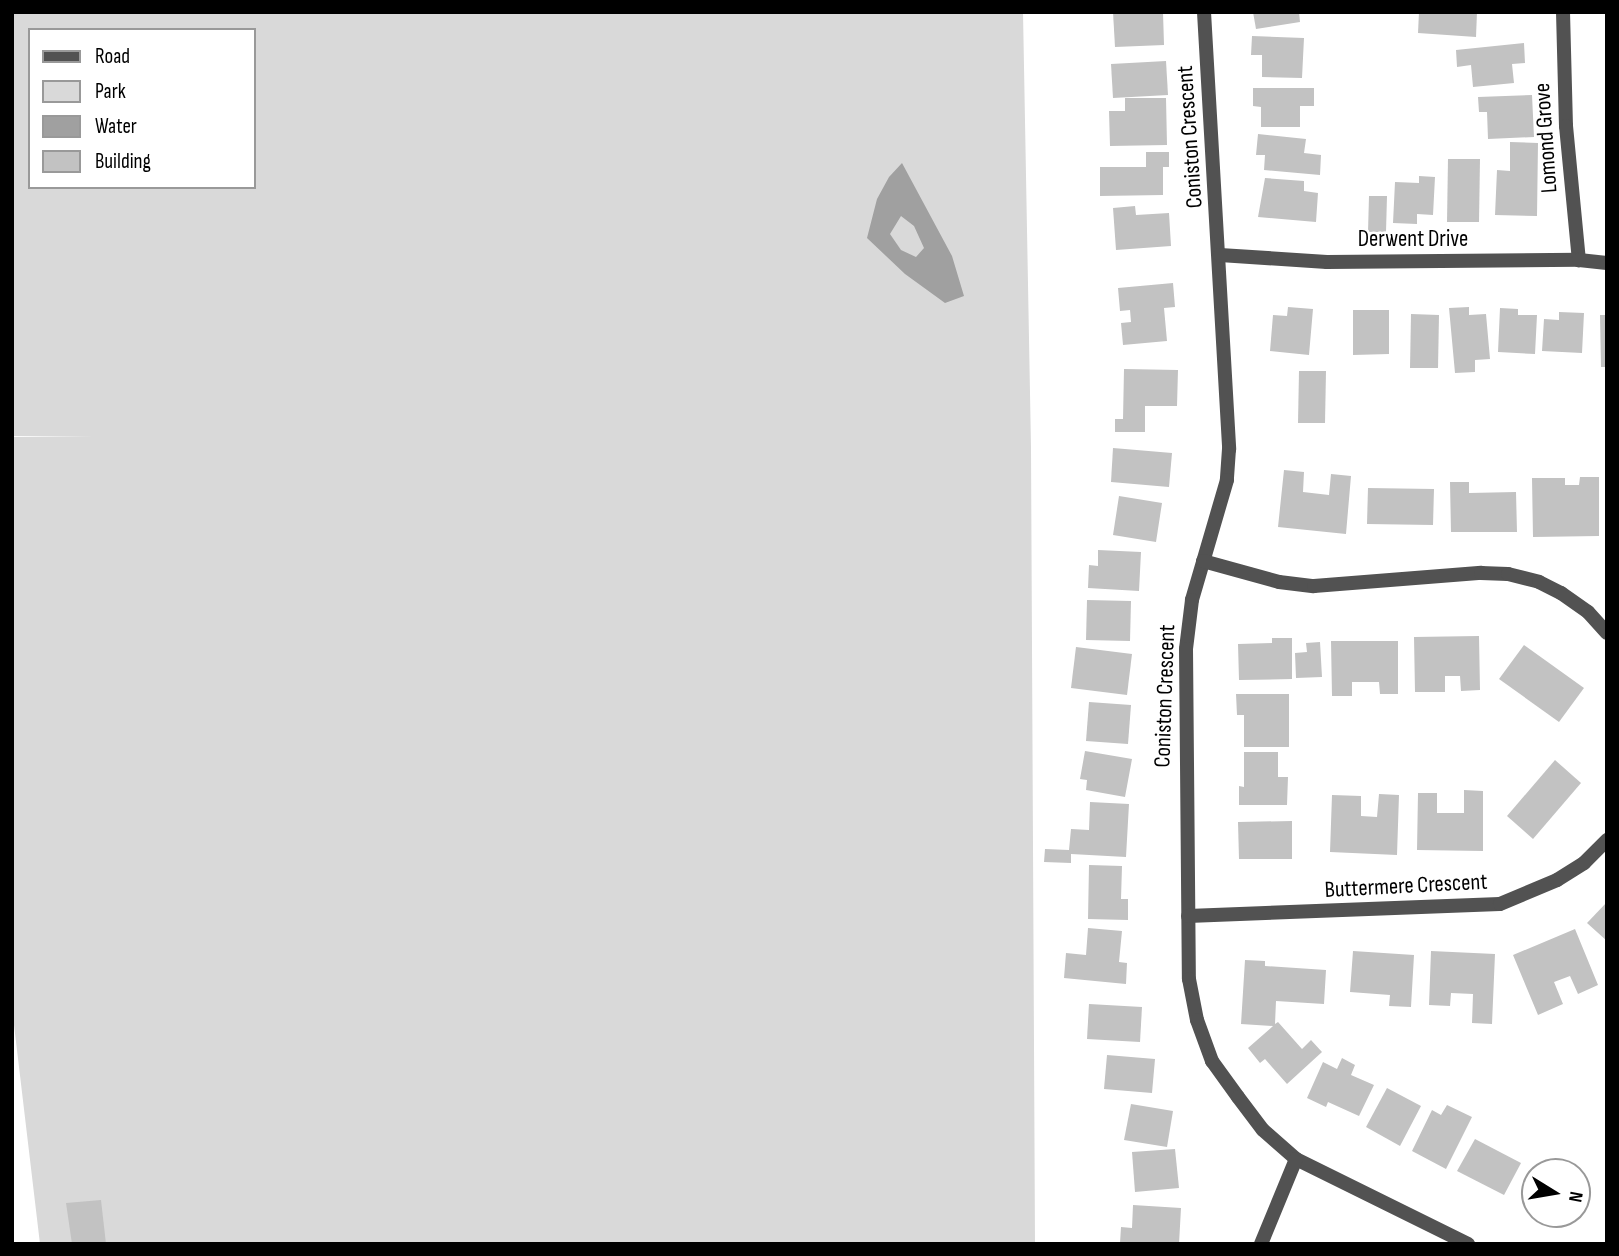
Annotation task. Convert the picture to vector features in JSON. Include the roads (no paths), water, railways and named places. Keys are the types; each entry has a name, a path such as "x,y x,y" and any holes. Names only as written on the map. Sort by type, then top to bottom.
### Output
{"street":[{"name":"Coniston Crescent","path":"1204,12 1220,255 1220,332 1229,449 1227,480 1192,600 1186,649 1189,979 1197,1020 1212,1060 1263,1130 1296,1158 1468,1244"},
{"name":"Lomond Grove","path":"1563,12 1566,126 1580,260"},
{"name":"Derwent Drive","path":"1220,255 1327,262 1580,260 1607,263"},
{"path":"1203,561 1279,582 1314,586 1481,573 1508,574 1539,582 1561,593 1588,612 1607,633"},
{"name":"Buttermere Crescent","path":"1188,916 1500,904 1557,880 1584,863 1607,840"},
{"path":"1261,1244 1296,1158"}],"water":[{"path":"902,163 952,256 964,296 945,303 905,274 867,238 877,199 889,177","holes":["901,216 914,226 924,248 916,257 901,250 890,234"]}]}
